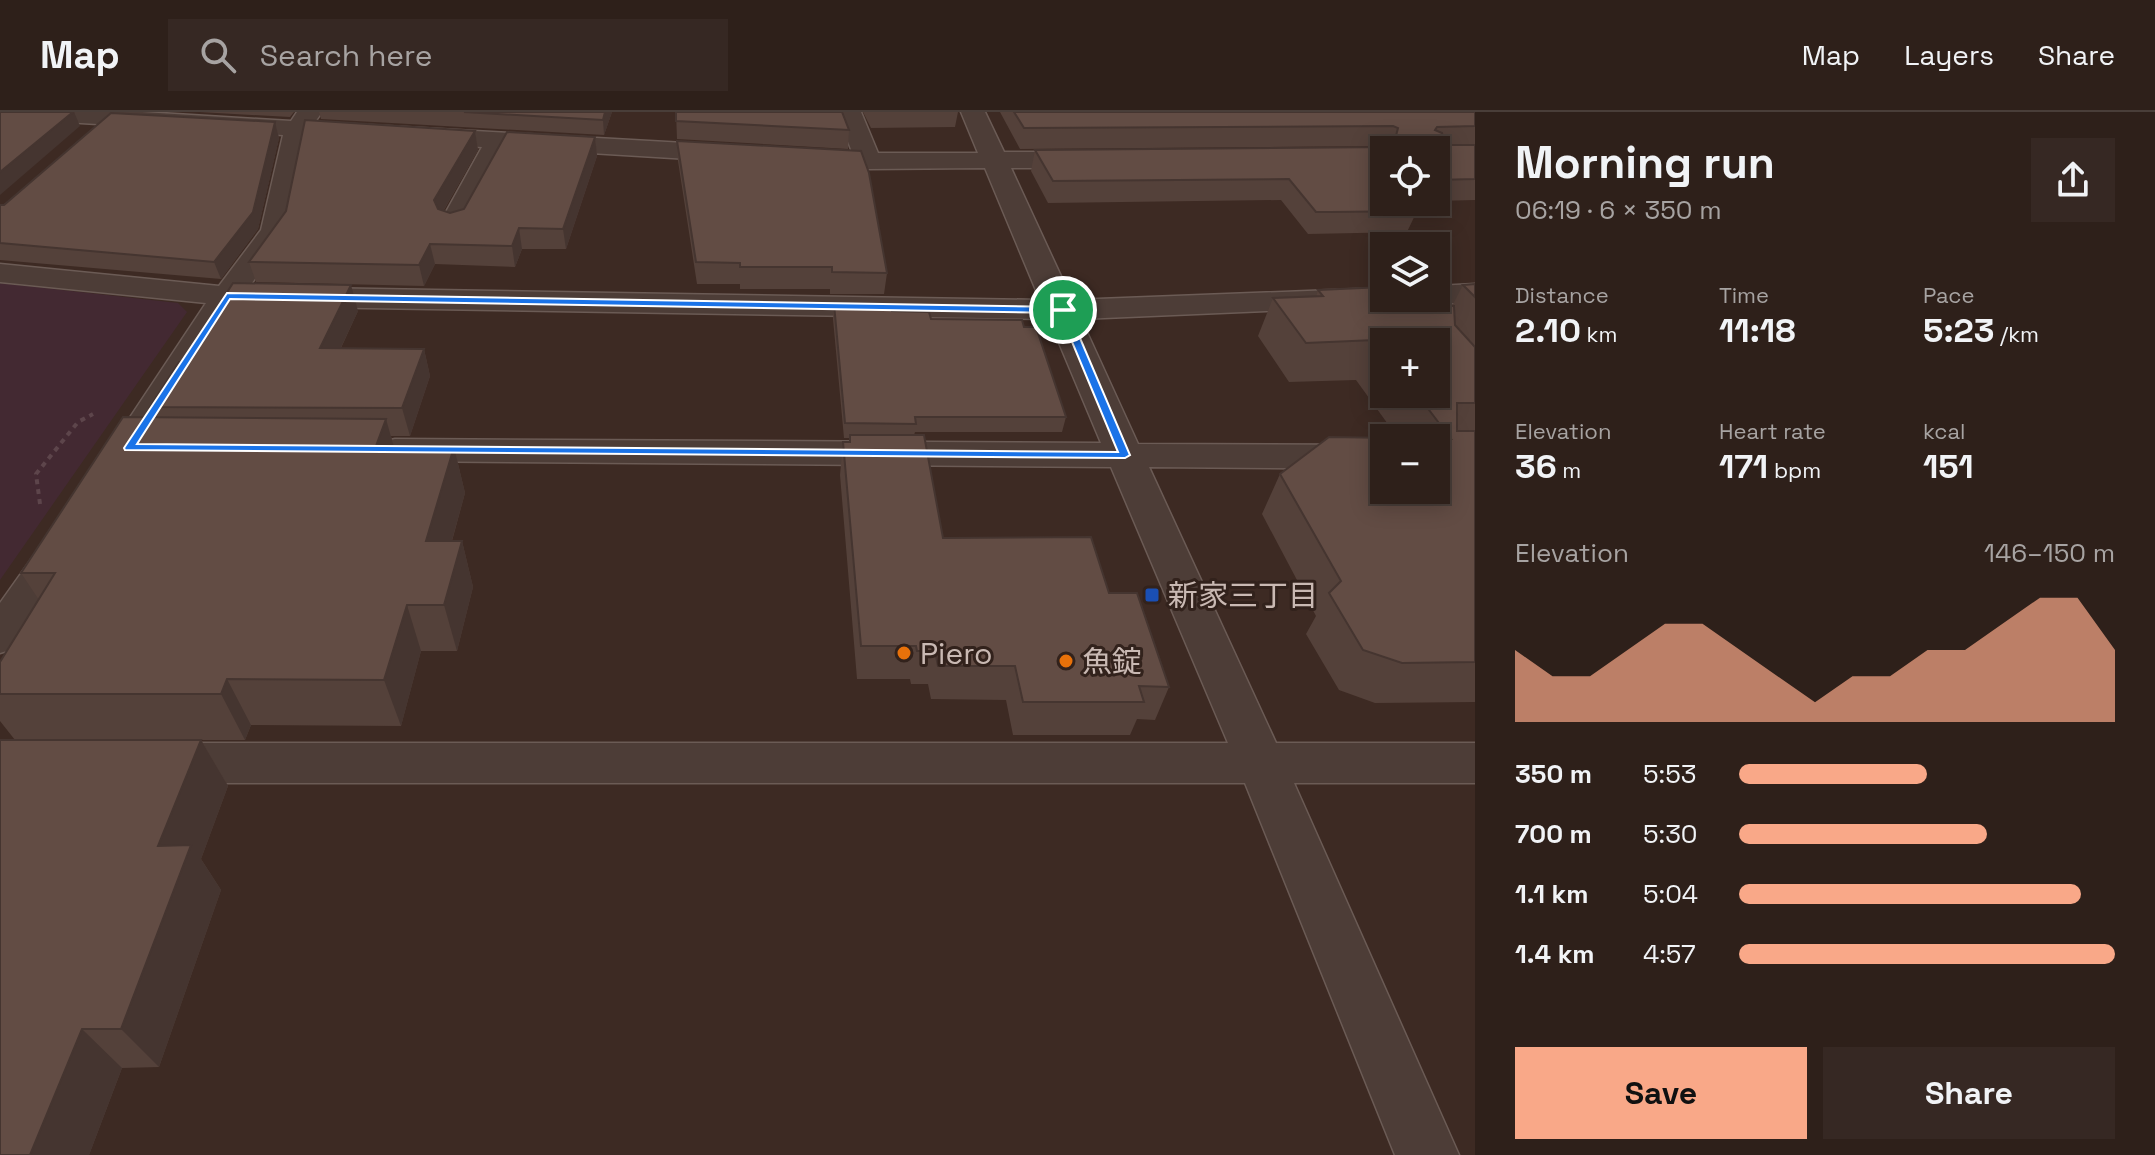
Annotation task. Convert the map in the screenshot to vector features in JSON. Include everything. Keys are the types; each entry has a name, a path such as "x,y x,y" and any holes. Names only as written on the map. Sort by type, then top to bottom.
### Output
{"street":[{"path":"14,112 110,118 303,121 496,140 868,161 1114,159"},
{"path":"455,221 496,140 498,112"},
{"path":"849,112 868,161"},
{"path":"973,112 1262,765 1427,1155"},
{"path":"77,146 110,118"},
{"path":"0,637 129,448 227,296 275,231 303,121"},
{"path":"0,273 227,296 1063,310 1370,298"},
{"path":"1450,298 1475,293"},
{"path":"129,448 176,448"},
{"path":"362,449 1370,457"},
{"path":"109,763 1475,763"}],"path":[{"path":"41,511 36,474 78,422 105,409"}],"shaded area":[{"path":"0,283 178,303 187,312 0,580"}],"building":[{"path":"0,112 73,112 0,172"},
{"path":"464,112 605,112 603,120"},
{"path":"676,112 842,112 849,130 676,121"},
{"path":"1014,112 1475,112 1475,126 1437,127 1435,130 1442,136 1396,136 1398,128 1393,126 1024,128"},
{"path":"111,113 275,122 253,212 214,262 0,243 0,205 4,205"},
{"path":"305,120 475,131 434,200 438,209 450,213 464,209 507,132 595,137 563,229 519,228 512,246 430,244 419,265 249,262 286,211"},
{"path":"677,141 861,151 869,173 887,273 832,272 832,267 740,267 740,263 696,262"},
{"path":"1450,145 1475,145 1475,179 1450,180"},
{"path":"1370,147 1370,212 1316,212 1289,179 1053,181 1035,150"},
{"path":"233,283 351,285 320,348 424,349 402,408 150,407"},
{"path":"1475,284 1475,297 1463,285"},
{"path":"1370,288 1370,312 1450,312 1450,306 1454,306 1455,325 1475,347 1475,403 1457,403 1457,431 1475,431 1475,662 1402,663 1363,650 1329,593 1341,581 1280,474 1329,437 1370,438 1370,504 1450,504 1450,424 1440,424 1428,408 1450,408 1450,328 1370,328 1370,340 1306,343 1273,298 1323,296 1318,290"},
{"path":"834,304 891,305 892,311 929,312 931,319 1022,320 1024,327 1036,327 1066,417 915,417 916,424 845,423"},
{"path":"123,417 386,419 376,446 454,447 426,541 462,541 444,605 407,605 384,680 227,679 221,694 0,694 0,662 55,573 21,573"},
{"path":"850,435 924,435 943,538 1091,537 1109,593 1137,593 1169,687 1139,686 1144,702 1023,702 1015,666 938,666 935,651 917,651 916,646 861,646 843,442 850,442"},
{"path":"0,740 201,740 158,846 191,845 121,1029 82,1029 30,1155 0,1155"}],"place":[{"name":"新家三丁目","path":"1152,595"},
{"name":"Piero","path":"904,653"},
{"name":"魚錠","path":"1066,661"}],"route":[{"path":"227,296 1063,310 1125,455 129,448 227,296"}]}
